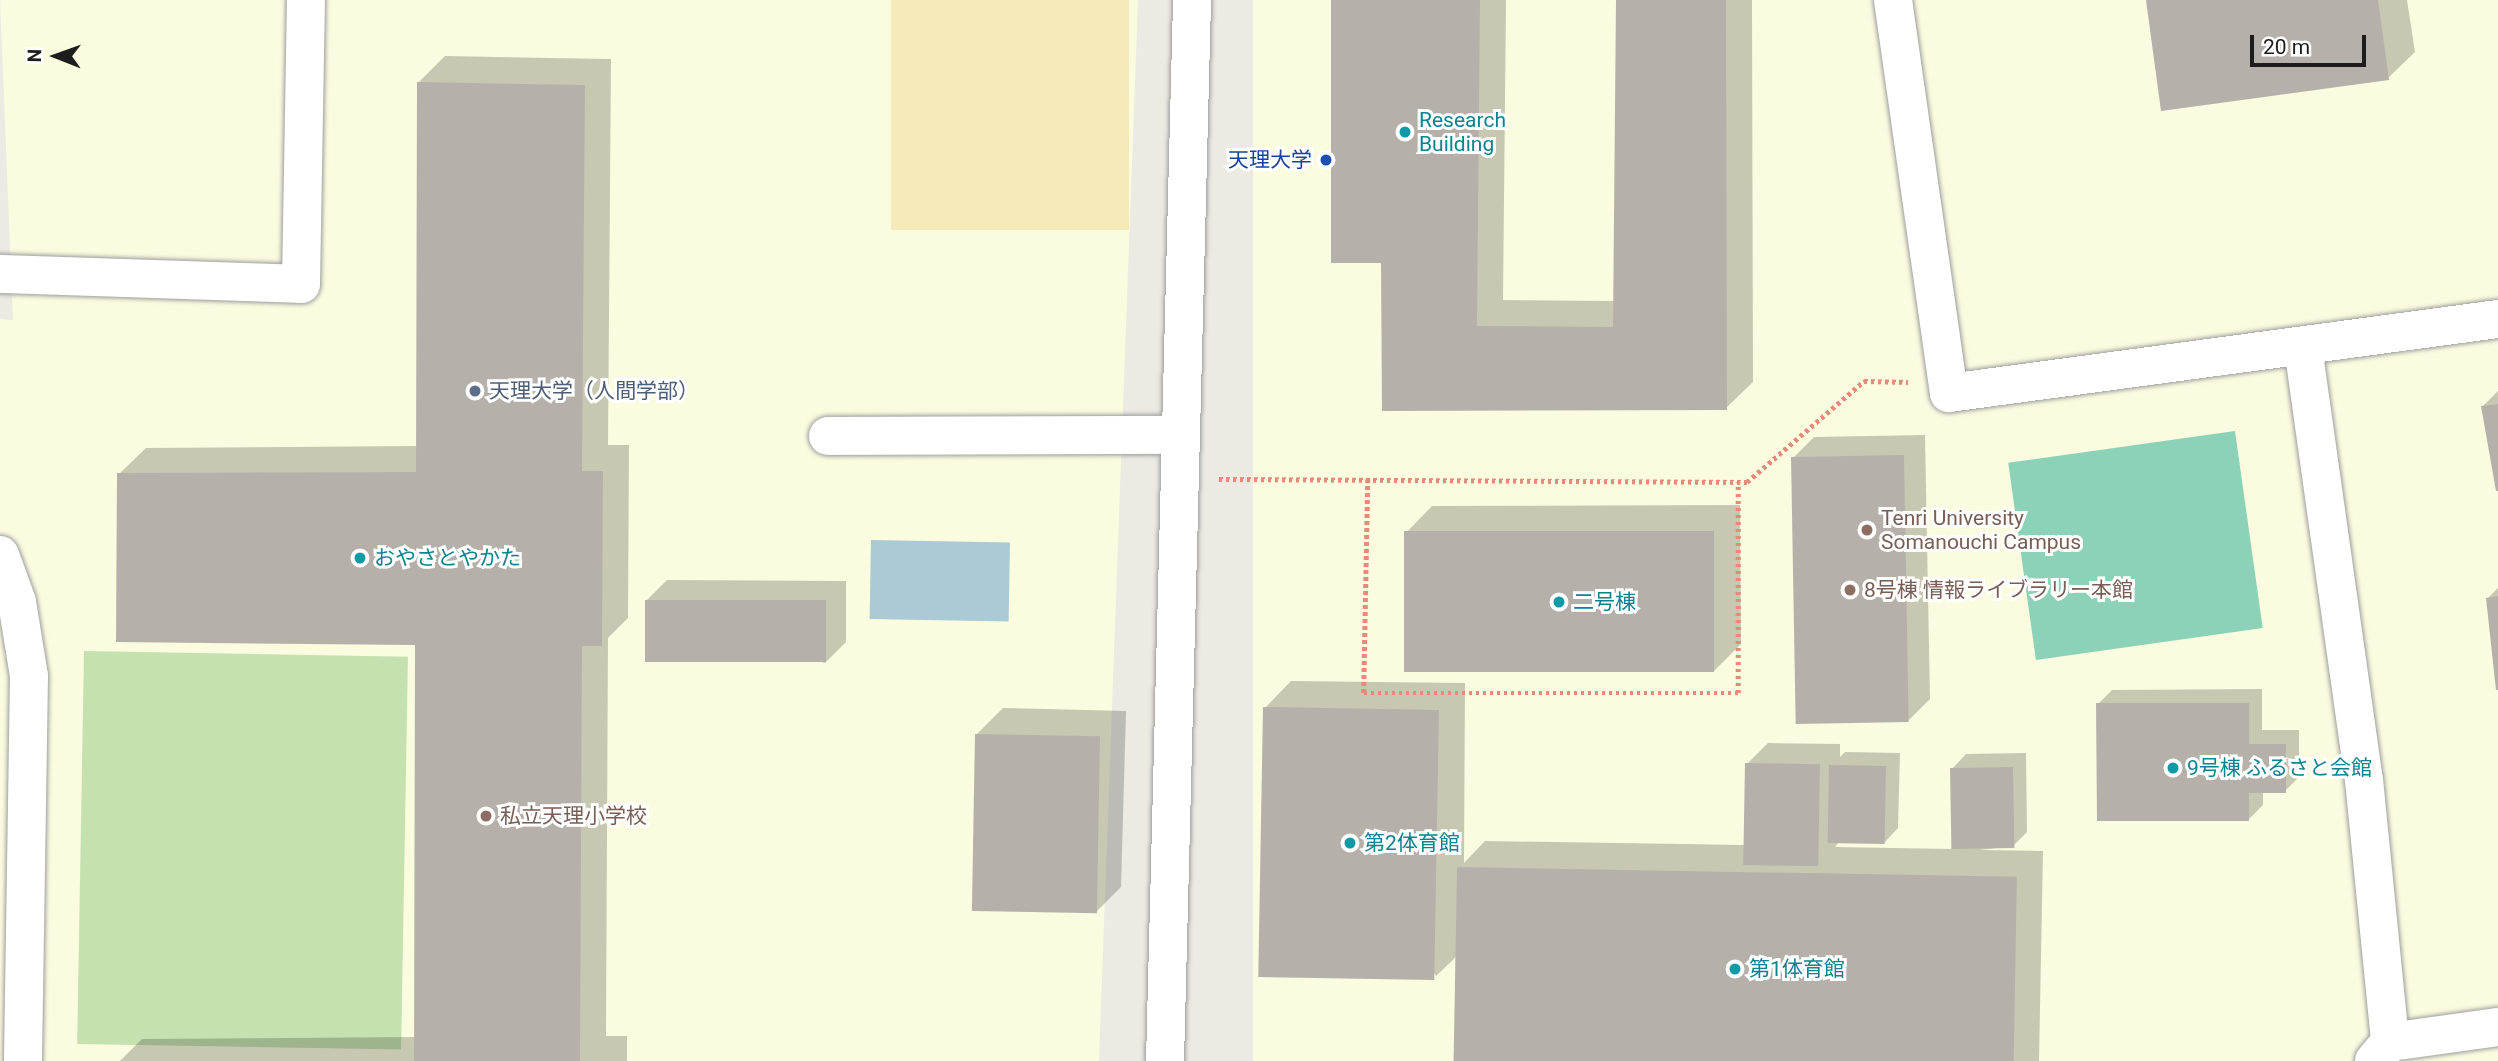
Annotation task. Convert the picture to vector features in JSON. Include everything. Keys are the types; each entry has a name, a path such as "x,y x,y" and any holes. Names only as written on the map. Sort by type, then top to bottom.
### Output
{"street":[{"path":"0,274 301,284 306,0"},
{"path":"1165,1061 1192,0"},
{"path":"1893,0 1949,393 2498,319"},
{"path":"2303,347 2364,780 2382,1051 2498,1027"},
{"path":"828,436 1179,435"},
{"path":"0,555 17,602 29,676 23,1061"}],"path":[{"path":"1211,479 1747,482 1864,381 1947,382"},
{"path":"1368,479 1364,693 1738,694 1738,482"}],"shaded area":[{"path":"0,0 1138,0 1099,1061 0,1061 0,319 13,320"},
{"name":"Tenri University Somanouchi Campus","path":"1253,0 2498,0 2498,1061 1253,1061"}],"green space":[{"path":"2235,431 2263,628 2036,660 2008,463"},
{"path":"84,651 408,657 401,1050 77,1044"}],"sand":[{"path":"891,0 1129,0 1129,230 891,230"}],"water":[{"path":"871,540 1010,542 1009,621 870,619"}],"building":[{"name":"Research Building","path":"1331,0 1480,0 1477,326 1613,327 1616,0 1726,0 1727,410 1382,411 1381,263 1331,263"},
{"path":"2146,0 2378,0 2389,80 2161,111"},
{"name":"おやさとやかた","path":"417,82 585,85 582,471 603,471 602,646 582,646 580,1061 414,1061 415,645 116,642 117,473 416,472"},
{"path":"2498,404 2498,491 2496,491 2481,406"},
{"name":"8号棟 情報ライブラリー本館","path":"1904,455 1909,722 1796,724 1791,457"},
{"name":"二号棟","path":"1404,531 1714,531 1714,672 1404,672"},
{"path":"2498,596 2498,690 2496,690 2486,598"},
{"path":"645,600 826,600 826,662 645,662"},
{"name":"9号棟 ふるさと会館","path":"2096,703 2249,703 2249,744 2286,744 2286,793 2249,793 2249,821 2097,821"},
{"name":"第2体育館","path":"1263,707 1439,710 1434,980 1258,977"},
{"path":"975,734 1100,736 1097,913 972,911"},
{"path":"1745,763 1820,764 1818,866 1743,865"},
{"path":"1829,765 1886,766 1885,844 1828,843"},
{"path":"2013,767 2014,848 1951,849 1950,768"},
{"name":"第1体育館","path":"1457,867 2017,877 2014,1061 1454,1061"}],"place":[{"name":"Research Building","path":"1405,132"},
{"name":"天理大学","path":"1326,160"},
{"name":"天理大学（人間学部）","path":"475,391"},
{"name":"Tenri University Somanouchi Campus","path":"1867,530"},
{"name":"おやさとやかた","path":"360,558"},
{"name":"8号棟 情報ライブラリー本館","path":"1850,590"},
{"name":"二号棟","path":"1559,602"},
{"name":"9号棟 ふるさと会館","path":"2173,768"},
{"name":"私立天理小学校","path":"486,816"},
{"name":"第2体育館","path":"1350,843"},
{"name":"第1体育館","path":"1735,969"}]}
